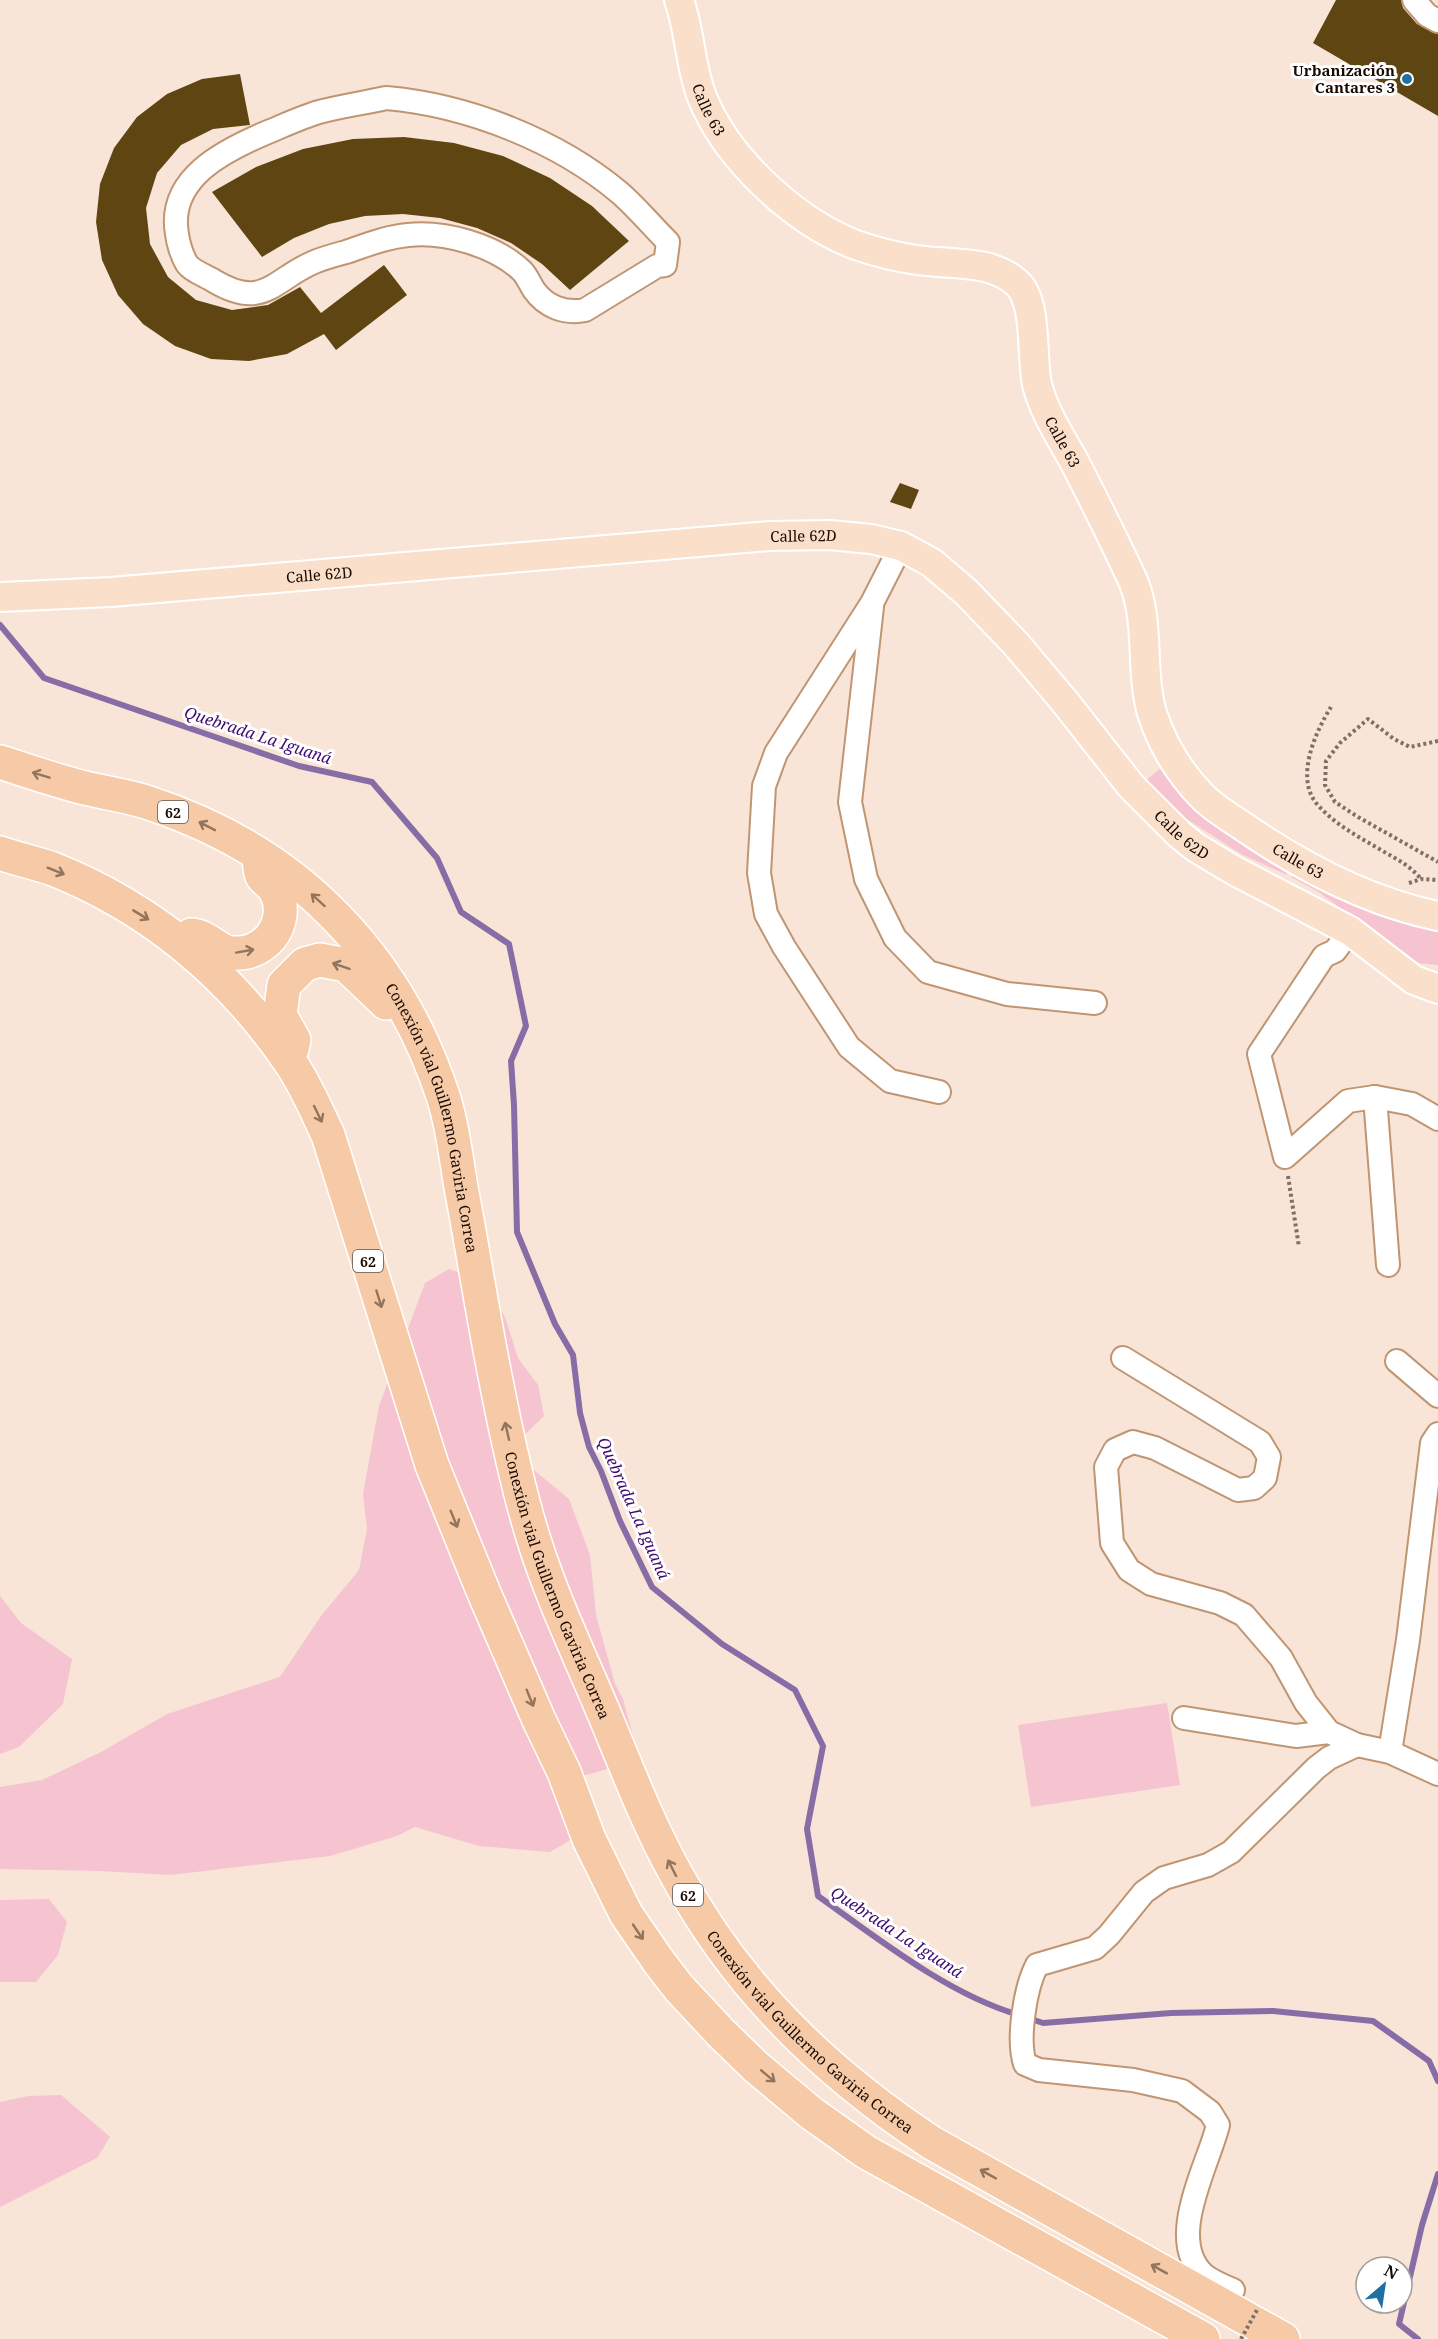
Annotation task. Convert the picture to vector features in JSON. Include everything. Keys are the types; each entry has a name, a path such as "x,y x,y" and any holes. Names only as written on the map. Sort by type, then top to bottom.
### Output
{"highway":[{"name":"Conexión vial Guillermo Gaviria Correa","path":"0,762 82,787 143,801 203,823 259,854 299,883 335,916 366,951 391,985 417,1030 444,1099 454,1139 496,1380 534,1542 571,1636 658,1840 706,1926 745,1978 789,2029 845,2081 889,2114 932,2142 1283,2339"},
{"name":"62","path":"0,854 52,869 111,896 171,934 216,972 256,1015 291,1063 328,1135 432,1465 484,1593 538,1720 564,1772 594,1850 626,1914 679,1988 756,2067 811,2113 866,2152 1203,2339"},
{"path":"171,934 201,936 229,954 249,953 264,945 275,932 280,918 280,905 275,890 261,874 259,854"},
{"path":"291,1063 294,1040 280,1015 284,985 305,964 320,960 346,966 417,1030"}],"main road":[{"name":"Calle 63","path":"680,0 702,97 724,138 750,171 783,201 816,224 854,244 888,255 983,266 1005,274 1019,285 1029,309 1037,384 1051,421 1076,465 1134,583 1139,596 1143,622 1151,710 1163,741 1192,785 1216,807 1266,842 1325,876 1370,894 1438,916"},
{"name":"Calle 62D","path":"0,597 111,592 770,536 830,535 871,539 901,546 932,563 974,600 1038,669 1131,786 1179,834 1195,847 1235,871 1350,931 1414,980 1438,989"}],"street":[{"path":"1414,0 1427,15 1438,21"},
{"path":"386,98 397,99 448,107 532,138 577,162 620,194 668,242 665,265 648,271 585,310 574,312 559,309 543,301 522,271 485,246 446,238 409,235 382,239 311,263 271,289 253,293 231,291 188,266 178,242 175,223 176,206 185,188 205,165 239,144 320,112 386,98"},
{"path":"901,546 872,603 776,753 764,786 759,873 766,914 784,947 849,1047 890,1081 939,1092"},
{"path":"872,603 850,802 867,879 895,938 928,972 1007,994 1095,1003"},
{"path":"1350,931 1335,951 1324,956 1259,1054 1285,1157 1348,1101 1375,1097 1412,1104 1438,1119"},
{"path":"1375,1097 1388,1265"},
{"path":"1123,1358 1260,1442 1269,1457 1265,1478 1254,1488 1238,1490 1155,1448 1133,1442 1115,1450 1106,1467 1112,1543 1129,1570 1151,1584 1220,1603 1244,1615 1281,1658 1306,1703 1329,1732 1358,1745 1390,1752 1438,1774"},
{"path":"1396,1361 1438,1396"},
{"path":"1390,1752 1408,1640 1432,1443 1438,1434"},
{"path":"1184,1718 1296,1736 1329,1732"},
{"path":"1233,2290 1215,2282 1203,2273 1188,2251 1188,2225 1197,2189 1218,2126 1210,2112 1182,2091 1132,2080 1039,2070 1025,2064 1021,2051 1029,1980 1036,1965 1095,1948 1109,1935 1144,1892 1164,1878 1208,1865 1231,1852 1316,1768 1329,1758 1358,1745"}],"path":[{"path":"1331,707 1311,747 1308,784 1315,801 1338,824 1411,867 1421,879 1438,880"},
{"path":"1438,741 1410,747 1394,739 1368,719 1340,743 1326,761 1325,785 1335,802 1438,862"},
{"path":"1285,1157 1299,1246"},
{"path":"1240,2339 1257,2310"}],"shaded area":[{"path":"1160,769 1183,795 1284,866 1287,875 1241,854 1187,819 1145,781"},
{"path":"1300,870 1438,922 1438,965 1416,963 1317,891 1291,877"},
{"path":"449,1269 482,1280 505,1317 518,1358 538,1385 544,1416 511,1448 524,1462 569,1499 590,1555 596,1615 615,1684 623,1699 633,1736 620,1766 570,1779 594,1826 550,1852 479,1846 415,1827 397,1836 330,1856 171,1875 0,1869 0,1787 42,1780 101,1752 167,1714 280,1677 321,1616 359,1570 367,1529 363,1494 379,1406 425,1283"},
{"path":"0,1596 21,1623 72,1659 63,1704 19,1747 0,1754"},
{"path":"1167,1703 1180,1785 1031,1807 1018,1725"},
{"path":"49,1899 67,1922 58,1955 36,1982 0,1982 0,1900"},
{"path":"61,2095 110,2137 97,2158 0,2207 0,2102 28,2096"}],"building":[{"name":"Urbanización Cantares 3","path":"1336,0 1401,0 1403,8 1417,24 1438,34 1438,116 1313,43"},
{"path":"240,74 250,125 213,129 181,145 157,173 146,208 150,244 168,277 196,300 232,310 268,305 300,287 321,313 384,265 407,295 336,350 324,334 287,354 249,361 211,359 175,346 143,324 118,295 102,260 96,222 100,184 114,148 137,117 167,94 202,79"},
{"path":"404,137 454,143 503,156 550,178 592,206 629,241 570,290 542,264 511,243 477,228 440,218 403,214 365,216 329,224 294,238 262,257 212,192 256,167 303,149 353,139"},
{"path":"900,483 919,490 911,509 890,502"}],"waterway":[{"name":"Quebrada La Iguaná","path":"0,625 44,678 299,766 372,782 437,858 461,912 509,944 526,1026 511,1061 517,1232 555,1324 573,1355 580,1413 589,1447 620,1521 652,1587 722,1644 795,1690 823,1746 807,1829 818,1896 940,1980 993,2006 1019,2015"},
{"name":"Quebrada La Iguaná","path":"1028,2018 1043,2023 1171,2013 1273,2011 1373,2021 1429,2061 1438,2081"},
{"name":"Quebrada La Iguaná","path":"1418,2339 1399,2324 1422,2225 1438,2174"}],"place":[{"name":"Urbanización Cantares 3","path":"1407,79"}]}
